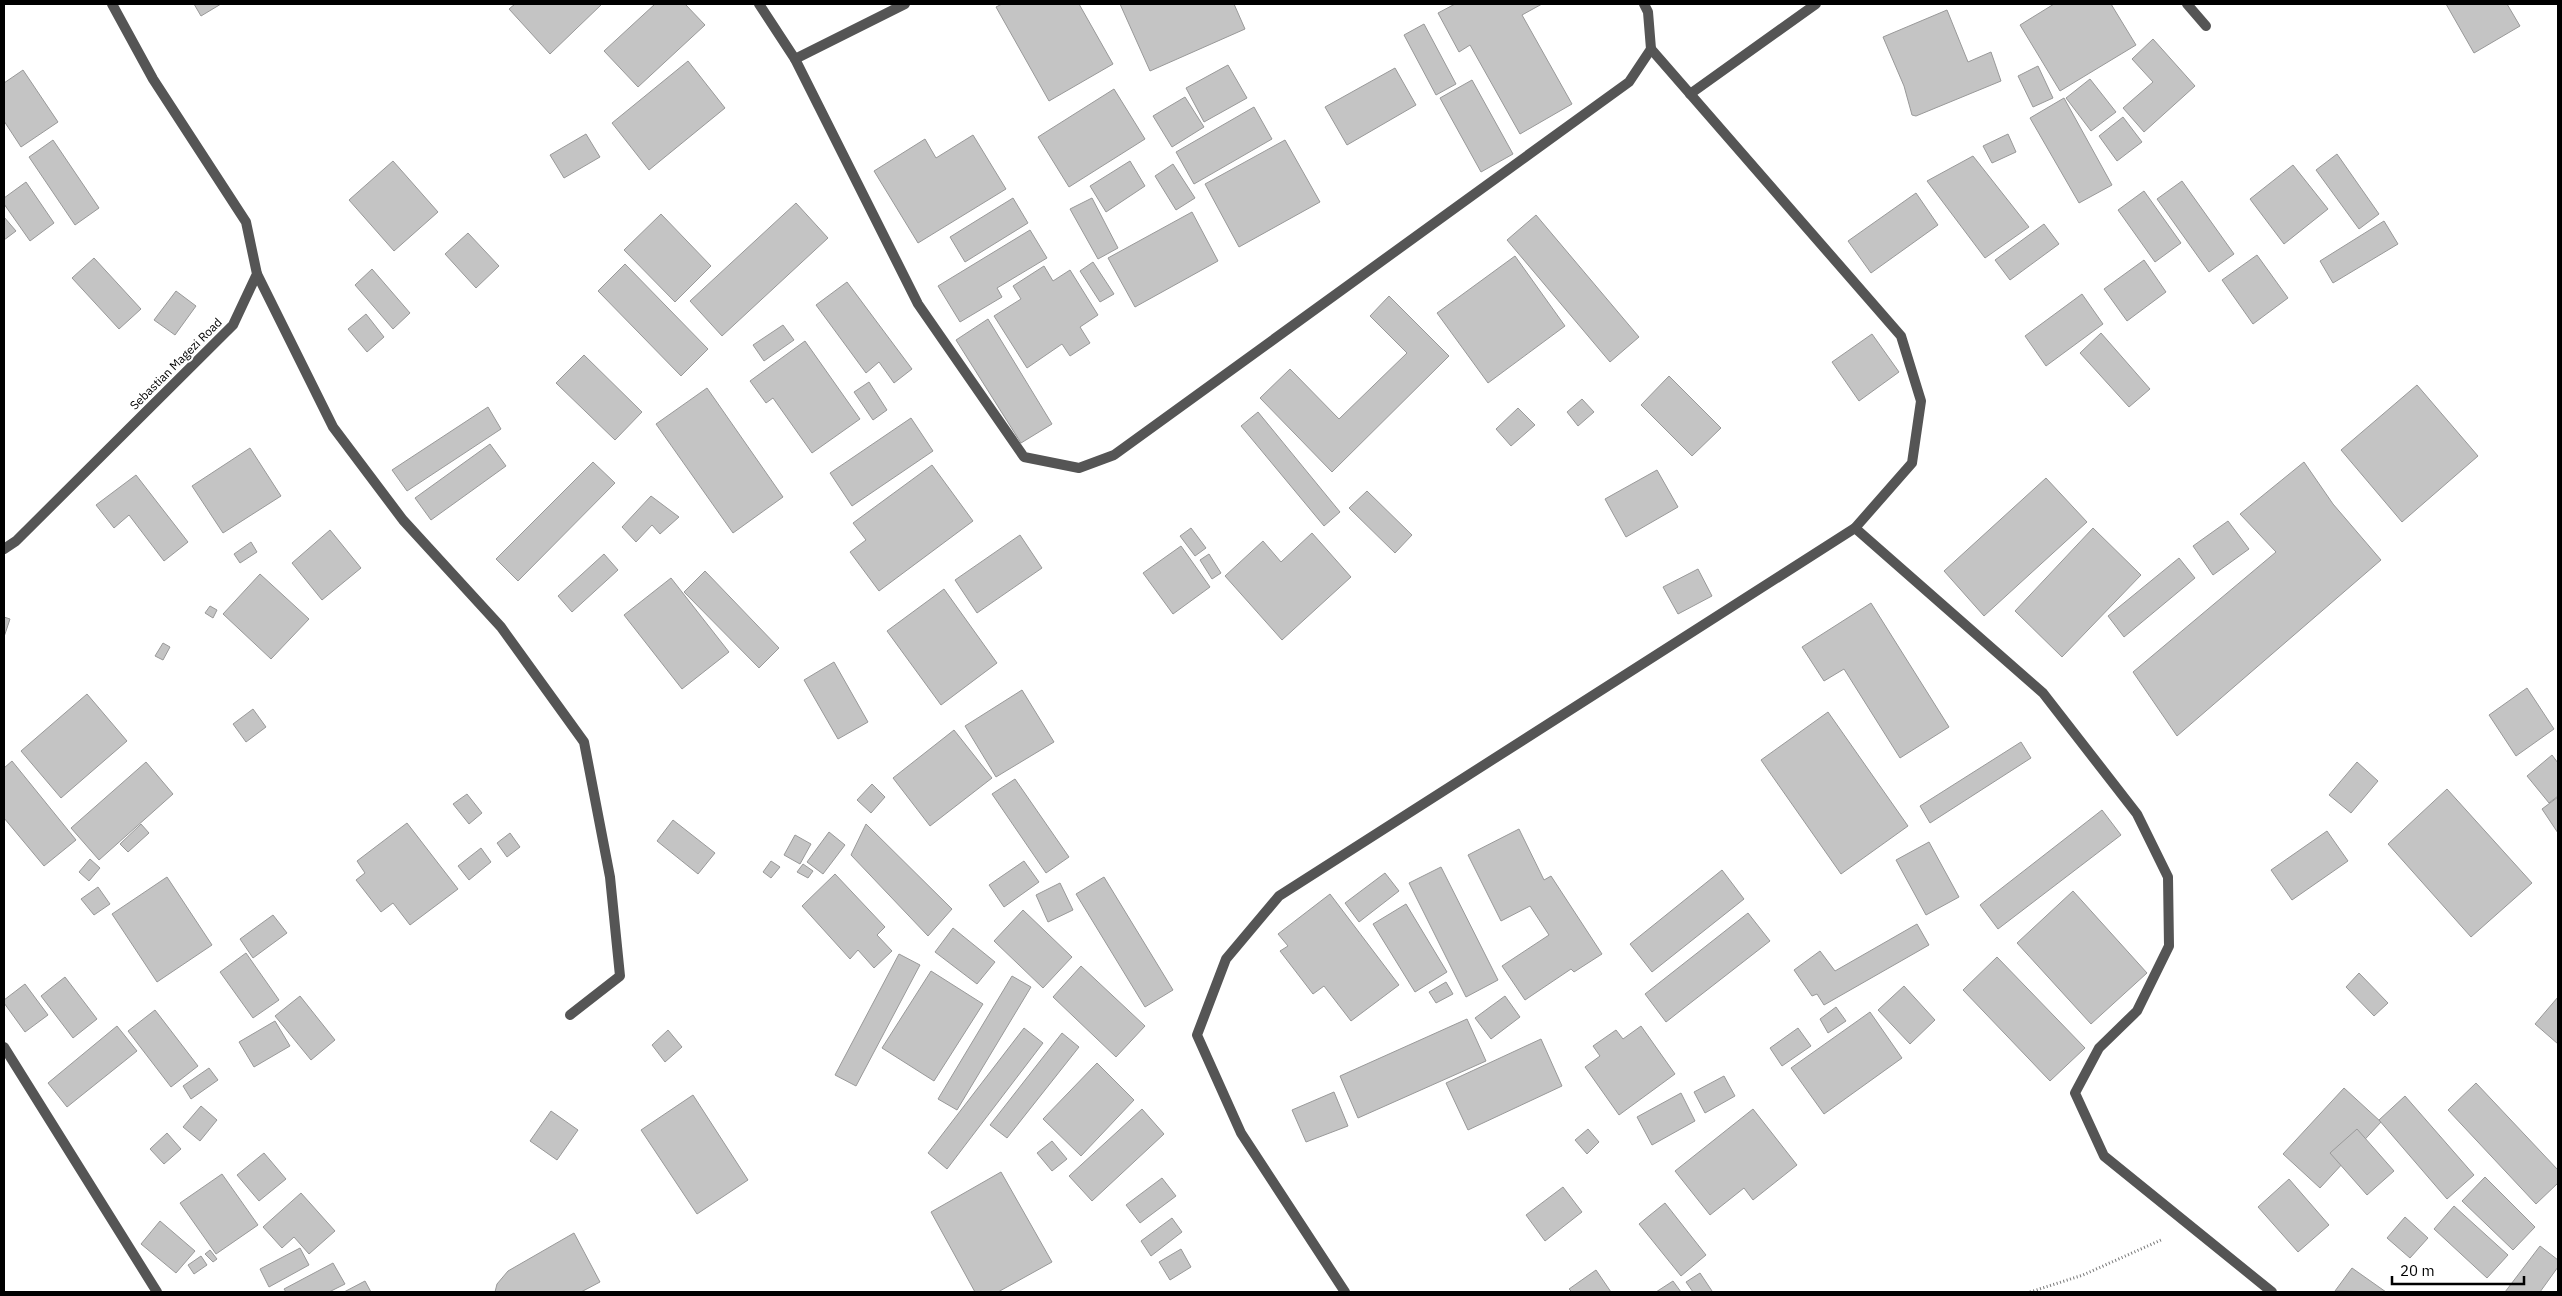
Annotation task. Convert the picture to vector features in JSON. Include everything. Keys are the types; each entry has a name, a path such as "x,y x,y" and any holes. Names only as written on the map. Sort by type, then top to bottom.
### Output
{"street":[{"path":"112,4 153,79 246,222 257,274 333,427 403,520 501,628 584,742 610,878 620,976 570,1015"},
{"path":"759,4 795,59 918,304 1024,457 1079,468 1114,455 1629,82 1651,48"},
{"path":"795,59 905,4"},
{"path":"1345,1292 1241,1133 1197,1035 1226,959 1279,896 1855,528 1912,463 1921,401 1901,336 1651,48 1648,12 1644,4"},
{"path":"1690,94 1816,4"},
{"path":"2187,4 2206,26"},
{"name":"Sebastian Magezi Road","path":"4,549 16,541 233,325 257,274"},
{"path":"1855,528 2043,693 2137,814 2168,877 2169,946 2137,1011 2099,1048 2075,1093 2104,1156 2272,1292"},
{"path":"4,1046 157,1292"}],"path":[{"path":"2030,1292 2083,1275 2192,1227"}],"building":[{"path":"194,4 221,4 201,16"},
{"path":"515,4 602,4 550,54 509,9"},
{"path":"655,4 685,4 705,25 638,87 604,51"},
{"path":"1002,4 1079,4 1113,64 1049,101 996,7"},
{"path":"1120,4 1234,4 1245,29 1150,71"},
{"path":"1455,4 1542,4 1522,15 1572,104 1520,134 1470,45 1459,52 1438,13"},
{"path":"2054,4 2111,4 2136,45 2060,91 2020,25"},
{"path":"2446,4 2507,4 2520,26 2474,53"},
{"path":"1947,10 1968,62 1991,52 2001,81 1916,116 1912,115 1904,86 1883,37"},
{"path":"1424,24 1456,84 1436,95 1404,35"},
{"path":"2153,39 2195,86 2144,132 2123,108 2153,82 2132,59"},
{"path":"688,61 725,108 649,170 612,123"},
{"path":"1228,65 1247,98 1204,122 1186,88"},
{"path":"2038,66 2053,98 2033,107 2018,76"},
{"path":"1395,68 1416,105 1347,145 1325,107"},
{"path":"23,70 58,122 21,147 4,121 4,83"},
{"path":"2090,79 2116,112 2091,131 2066,98"},
{"path":"1472,80 1513,154 1481,172 1440,98"},
{"path":"1114,89 1145,139 1069,187 1038,137"},
{"path":"1185,97 1204,127 1172,147 1153,116"},
{"path":"2064,98 2112,185 2079,203 2030,118"},
{"path":"1254,107 1272,139 1194,184 1176,152"},
{"path":"2123,117 2142,142 2117,161 2099,136"},
{"path":"586,134 600,157 564,178 550,155"},
{"path":"2008,134 2016,152 1992,163 1983,146"},
{"path":"973,135 1006,189 918,243 874,171 925,139 936,158"},
{"path":"53,140 99,208 75,225 29,157"},
{"path":"1285,140 1320,202 1239,247 1205,184"},
{"path":"2337,154 2379,214 2359,229 2316,170"},
{"path":"1973,156 2029,227 1985,258 1927,181"},
{"path":"393,161 438,212 394,251 349,200"},
{"path":"1130,161 1145,186 1106,212 1090,186"},
{"path":"1173,164 1195,198 1176,210 1155,176"},
{"path":"2293,165 2328,209 2284,244 2250,199"},
{"path":"2182,181 2234,254 2209,272 2157,199"},
{"path":"26,182 54,223 30,241 4,204 4,198"},
{"path":"2144,191 2181,243 2155,262 2118,210"},
{"path":"1916,193 1938,225 1871,273 1848,241"},
{"path":"1013,198 1028,223 965,262 950,237"},
{"path":"1092,198 1118,248 1098,259 1070,209"},
{"path":"796,203 828,238 722,336 690,301"},
{"path":"1192,212 1218,261 1135,307 1108,258"},
{"path":"661,214 711,266 675,302 624,250"},
{"path":"1536,215 1639,337 1610,362 1507,240"},
{"path":"4,217 16,231 4,240"},
{"path":"2384,221 2398,244 2333,283 2320,261"},
{"path":"2044,224 2059,244 2010,280 1995,260"},
{"path":"1030,230 1047,258 997,288 1002,297 960,322 938,286"},
{"path":"468,233 499,266 476,288 445,254"},
{"path":"2257,255 2288,298 2253,324 2222,280"},
{"path":"1515,256 1565,326 1488,383 1437,313"},
{"path":"94,258 141,309 119,329 72,278"},
{"path":"2144,260 2166,292 2127,321 2104,289"},
{"path":"1093,262 1114,294 1100,302 1080,271"},
{"path":"625,264 708,349 681,376 598,291"},
{"path":"1044,266 1053,281 1070,270 1098,315 1080,327 1090,343 1070,356 1062,344 1027,368 994,316 1021,299 1013,286"},
{"path":"372,269 410,313 393,329 355,285"},
{"path":"847,282 912,369 894,383 879,362 866,373 816,305"},
{"path":"176,291 196,306 175,335 154,320"},
{"path":"2082,294 2103,324 2046,366 2025,336"},
{"path":"1389,296 1449,356 1332,472 1260,398 1290,369 1339,419 1407,353 1370,316"},
{"path":"366,314 384,337 367,352 348,329"},
{"path":"988,319 1052,424 1021,443 956,340"},
{"path":"783,325 794,340 764,361 753,345"},
{"path":"2101,333 2150,389 2129,407 2080,353"},
{"path":"1872,334 1899,372 1859,401 1832,362"},
{"path":"805,341 860,419 812,453 773,398 766,403 750,381"},
{"path":"584,355 642,412 615,440 556,383"},
{"path":"1669,376 1721,428 1692,456 1641,405"},
{"path":"869,382 887,410 873,420 854,392"},
{"path":"2417,385 2478,456 2402,522 2341,450"},
{"path":"707,388 783,497 733,533 656,424"},
{"path":"1582,399 1594,412 1578,426 1567,412"},
{"path":"488,407 501,429 407,491 392,470"},
{"path":"1518,408 1535,425 1511,446 1496,429"},
{"path":"1258,412 1340,512 1324,526 1241,426"},
{"path":"911,418 933,451 852,506 830,473"},
{"path":"490,444 506,466 431,520 415,498"},
{"path":"250,448 281,496 223,533 192,486"},
{"path":"593,462 615,483 518,581 496,559"},
{"path":"2304,462 2333,504 2381,560 2177,736 2133,672 2276,552 2240,514"},
{"path":"932,465 973,521 879,591 850,552 866,540 853,523"},
{"path":"1657,470 1678,507 1626,537 1605,499"},
{"path":"136,475 188,542 164,561 129,515 114,528 96,505"},
{"path":"2046,478 2087,522 1984,616 1944,571"},
{"path":"1367,491 1412,535 1395,553 1349,508"},
{"path":"651,496 679,517 660,534 652,525 636,542 622,527"},
{"path":"2228,521 2249,549 2213,575 2193,546"},
{"path":"1191,528 1206,548 1195,556 1180,536"},
{"path":"2093,528 2141,575 2062,657 2015,611"},
{"path":"330,530 361,568 322,600 292,563"},
{"path":"1312,533 1351,577 1282,640 1225,576 1263,541 1281,562"},
{"path":"1020,535 1042,568 977,613 955,580"},
{"path":"251,542 257,552 240,563 234,554"},
{"path":"1181,546 1210,587 1173,614 1143,573"},
{"path":"604,554 618,570 572,612 558,596"},
{"path":"1209,554 1221,573 1212,579 1200,560"},
{"path":"2179,558 2195,578 2124,637 2108,616"},
{"path":"1698,569 1712,596 1678,614 1663,587"},
{"path":"705,571 779,648 759,668 684,592"},
{"path":"260,574 309,619 271,659 223,614"},
{"path":"671,578 729,652 682,689 624,615"},
{"path":"944,589 997,663 941,705 887,631"},
{"path":"1871,603 1949,727 1900,758 1844,669 1824,681 1802,647"},
{"path":"210,606 217,610 213,618 205,613"},
{"path":"4,617 10,619 4,637"},
{"path":"163,643 170,647 163,660 155,656"},
{"path":"834,662 868,722 838,739 804,680"},
{"path":"2527,688 2554,729 2516,756 2489,715"},
{"path":"1022,690 1054,742 996,777 965,726"},
{"path":"87,694 127,741 61,798 21,751"},
{"path":"253,709 266,727 246,742 233,724"},
{"path":"1828,712 1908,826 1841,874 1761,760"},
{"path":"954,730 992,778 930,826 893,778"},
{"path":"2021,742 2031,758 1930,823 1920,806"},
{"path":"2552,755 2558,763 2558,796 2549,803 2527,776"},
{"path":"12,761 76,840 44,866 4,818 4,768"},
{"path":"146,762 173,794 99,860 71,828"},
{"path":"2357,762 2378,781 2351,813 2329,795"},
{"path":"1015,779 1069,857 1046,873 992,794"},
{"path":"872,784 885,797 871,813 857,800"},
{"path":"2447,789 2532,883 2471,937 2388,844"},
{"path":"467,794 482,813 469,824 453,804"},
{"path":"2558,797 2558,833 2542,809"},
{"path":"2102,810 2121,835 1998,929 1980,905"},
{"path":"673,820 715,853 698,874 657,841"},
{"path":"407,823 458,889 410,925 393,903 381,912 356,880 365,873 357,861"},
{"path":"141,824 149,833 128,852 120,844"},
{"path":"866,824 952,909 928,936 851,855"},
{"path":"1519,829 1544,880 1551,876 1602,954 1574,972 1571,969 1525,1000 1502,966 1549,935 1530,906 1501,921 1468,855"},
{"path":"2327,831 2348,861 2292,900 2271,870"},
{"path":"829,832 845,845 823,874 807,862"},
{"path":"510,833 520,847 507,857 497,843"},
{"path":"795,835 811,844 800,864 784,855"},
{"path":"1929,842 1959,897 1926,915 1896,860"},
{"path":"481,848 491,862 469,880 458,866"},
{"path":"90,859 100,868 89,881 79,872"},
{"path":"771,861 780,867 771,878 763,872"},
{"path":"1024,861 1039,882 1004,907 989,885"},
{"path":"803,864 813,871 808,878 797,872"},
{"path":"1441,867 1498,980 1466,997 1409,883"},
{"path":"1722,870 1744,899 1652,972 1630,944"},
{"path":"1385,873 1399,891 1359,922 1345,903"},
{"path":"835,874 885,927 877,935 892,951 874,968 858,950 850,959 802,906"},
{"path":"167,877 212,945 157,982 112,914"},
{"path":"1104,877 1173,990 1145,1007 1076,894"},
{"path":"1060,883 1073,910 1048,922 1036,895"},
{"path":"98,887 110,904 94,915 81,899"},
{"path":"2073,891 2147,973 2091,1024 2017,943"},
{"path":"1330,894 1399,985 1351,1021 1324,986 1313,994 1280,951 1288,946 1278,934"},
{"path":"1406,904 1447,972 1415,992 1373,924"},
{"path":"1023,910 1072,957 1043,988 994,941"},
{"path":"1748,913 1770,941 1666,1022 1645,994"},
{"path":"273,915 287,933 253,958 240,939"},
{"path":"1917,924 1929,945 1824,1005 1817,994 1812,996 1794,970 1820,951 1835,971"},
{"path":"953,928 995,962 977,984 935,952"},
{"path":"246,953 279,1000 253,1018 220,972"},
{"path":"899,954 920,965 856,1086 835,1075"},
{"path":"1997,957 2085,1048 2050,1081 1963,990"},
{"path":"1081,966 1145,1026 1116,1057 1053,997"},
{"path":"931,971 983,1004 934,1081 882,1048"},
{"path":"2359,973 2388,1003 2374,1016 2346,987"},
{"path":"1012,976 1031,987 957,1110 938,1099"},
{"path":"65,977 97,1019 73,1038 41,996"},
{"path":"1446,982 1453,994 1436,1003 1429,992"},
{"path":"25,984 48,1015 25,1032 4,1003 4,1000"},
{"path":"1904,986 1935,1020 1910,1044 1878,1010"},
{"path":"300,996 335,1040 311,1060 275,1016"},
{"path":"1505,996 1520,1017 1491,1039 1475,1018"},
{"path":"2558,997 2558,1044 2535,1024"},
{"path":"1836,1007 1846,1021 1828,1033 1820,1019"},
{"path":"155,1010 198,1066 171,1087 128,1031"},
{"path":"1870,1012 1902,1058 1824,1114 1791,1068"},
{"path":"1467,1019 1486,1061 1358,1118 1340,1076"},
{"path":"275,1021 290,1046 254,1067 239,1042"},
{"path":"117,1026 137,1051 67,1107 48,1083"},
{"path":"1641,1026 1675,1074 1619,1115 1585,1067 1600,1056 1593,1046 1616,1030 1623,1039"},
{"path":"1024,1028 1043,1043 947,1169 928,1153"},
{"path":"1798,1028 1811,1046 1782,1066 1770,1048"},
{"path":"668,1030 682,1047 665,1062 652,1045"},
{"path":"1062,1033 1079,1047 1007,1138 990,1125"},
{"path":"1541,1039 1562,1086 1468,1130 1446,1083"},
{"path":"1097,1063 1134,1100 1081,1156 1043,1119"},
{"path":"209,1068 218,1080 191,1099 183,1086"},
{"path":"1724,1076 1735,1096 1705,1113 1694,1092"},
{"path":"2476,1083 2558,1170 2558,1183 2536,1204 2448,1110"},
{"path":"2344,1088 2381,1122 2320,1188 2283,1154"},
{"path":"1334,1092 1348,1126 1306,1142 1292,1110"},
{"path":"1681,1093 1695,1121 1652,1145 1637,1117"},
{"path":"693,1095 748,1180 697,1214 641,1130"},
{"path":"2405,1096 2474,1175 2447,1199 2379,1120"},
{"path":"201,1106 217,1120 200,1141 183,1127"},
{"path":"1142,1109 1164,1134 1092,1201 1069,1176"},
{"path":"1753,1109 1797,1165 1753,1200 1744,1188 1710,1215 1675,1171"},
{"path":"551,1111 578,1130 557,1160 530,1141"},
{"path":"1588,1129 1599,1142 1587,1154 1575,1140"},
{"path":"2357,1129 2394,1171 2367,1195 2330,1153"},
{"path":"167,1133 181,1149 164,1164 150,1149"},
{"path":"1052,1141 1067,1159 1052,1171 1037,1153"},
{"path":"264,1153 286,1179 259,1201 237,1175"},
{"path":"1001,1172 1052,1262 998,1292 975,1292 931,1212"},
{"path":"222,1174 258,1225 216,1254 180,1203"},
{"path":"2485,1177 2535,1227 2513,1250 2462,1201"},
{"path":"1162,1178 1176,1196 1140,1223 1126,1205"},
{"path":"2289,1179 2329,1225 2298,1252 2258,1207"},
{"path":"1563,1187 1582,1212 1545,1241 1526,1215"},
{"path":"301,1193 335,1231 309,1254 294,1237 282,1248 263,1227"},
{"path":"1665,1203 1706,1255 1681,1276 1639,1224"},
{"path":"2454,1206 2508,1255 2487,1278 2434,1229"},
{"path":"2405,1217 2428,1238 2410,1258 2387,1238"},
{"path":"1172,1218 1182,1232 1151,1256 1141,1241"},
{"path":"160,1221 195,1251 176,1273 141,1244"},
{"path":"574,1233 600,1282 581,1292 495,1292 497,1284 508,1271"},
{"path":"2540,1246 2558,1260 2558,1267 2540,1292 2505,1292"},
{"path":"300,1248 309,1265 269,1287 260,1269"},
{"path":"1181,1249 1191,1267 1170,1280 1159,1262"},
{"path":"210,1250 217,1259 213,1262 205,1254"},
{"path":"201,1256 207,1265 194,1274 188,1265"},
{"path":"333,1263 345,1284 329,1292 286,1292 284,1289"},
{"path":"2352,1268 2386,1292 2335,1291"},
{"path":"1596,1270 1611,1292 1572,1292 1569,1289"},
{"path":"1700,1273 1712,1291 1693,1292 1686,1282"},
{"path":"365,1281 371,1292 344,1292"},
{"path":"1673,1281 1681,1292 1656,1292"}]}
